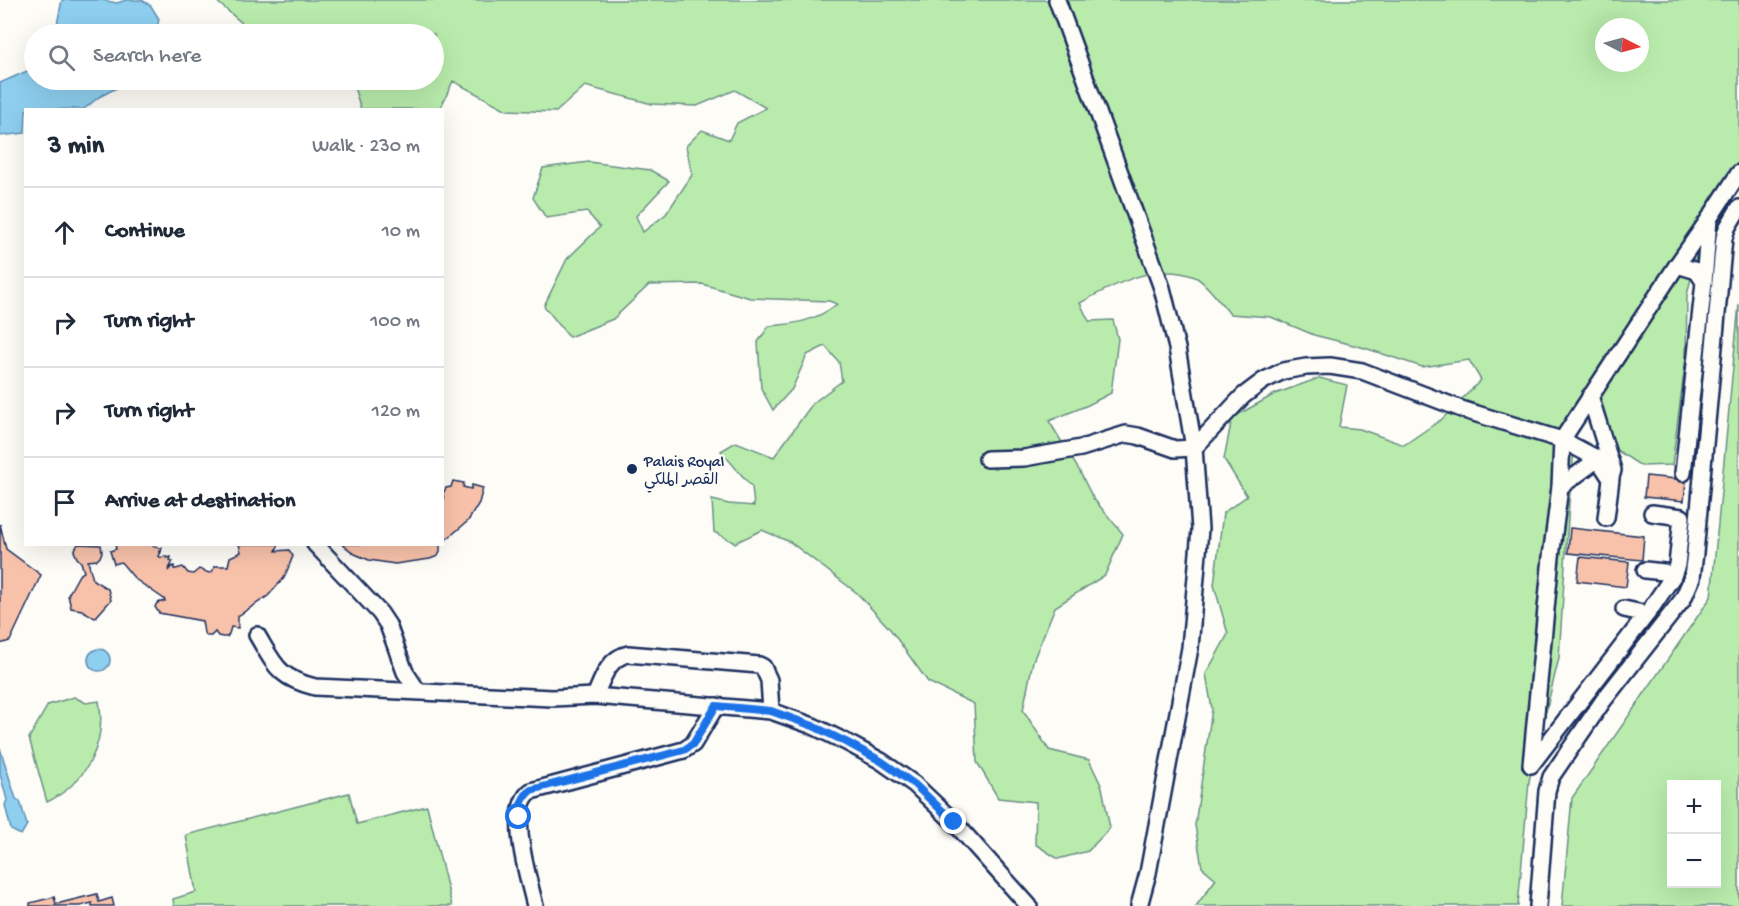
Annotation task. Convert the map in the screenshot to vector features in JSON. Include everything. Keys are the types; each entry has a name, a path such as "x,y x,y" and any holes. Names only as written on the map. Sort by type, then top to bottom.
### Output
{"street":[{"path":"1057,0 1162,288 1178,348 1194,448 1200,529 1190,648 1148,873 1139,906"},
{"path":"1652,513 1682,517 1677,566 1673,576 1647,614 1531,765 1560,487 1562,440 1739,173"},
{"path":"1538,906 1547,791 1551,777 1603,701 1683,599 1689,588 1695,554 1724,238 1726,228 1739,208"},
{"path":"1683,473 1709,219"},
{"path":"1677,266 1697,271 1704,282"},
{"path":"987,459 1024,458 1081,448 1126,434 1175,449 1194,448 1243,396 1263,381 1283,371 1330,366 1362,371 1464,410 1562,440 1598,459 1611,479"},
{"path":"1590,396 1613,470 1606,518"},
{"path":"1560,487 1598,459"},
{"path":"317,546 380,613 388,625 405,672 417,690"},
{"path":"1645,570 1664,572 1673,576"},
{"path":"1624,609 1647,614"},
{"path":"257,635 274,664 283,673 299,683 315,687 552,698 595,696 771,711 813,726 846,742 881,761 914,784 954,822 1029,906"},
{"path":"595,696 609,667 616,659 624,655 702,659 763,667 769,680 771,711"},
{"path":"535,906 523,854 519,817 525,795 531,790 684,750 693,744 716,706"}],"green space":[{"path":"215,0 1739,0 1739,174 1699,244 1687,295 1686,357 1672,465 1641,466 1595,436 1579,399 1569,503 1559,658 1529,781 1518,906 1196,906 1216,879 1202,867 1195,825 1212,709 1206,674 1228,634 1214,585 1223,513 1247,496 1224,459 1232,418 1275,394 1319,378 1347,385 1339,427 1360,429 1404,445 1442,419 1481,380 1469,360 1422,367 1365,348 1314,335 1271,317 1230,314 1199,279 1180,273 1165,272 1136,277 1080,303 1089,321 1113,320 1118,339 1111,393 1049,421 1093,498 1123,534 1105,575 1055,607 1033,661 1023,710 1049,750 1089,760 1102,787 1110,828 1088,851 1058,859 1035,844 1036,802 998,798 977,762 974,704 928,682 890,629 857,593 790,542 762,530 735,543 714,532 712,500 754,506 752,487 721,451 736,442 774,457 813,403 842,381 839,362 825,346 807,355 792,389 773,410 761,388 758,342 769,326 805,321 837,304 829,301 750,298 702,284 649,285 613,319 569,337 544,306 567,259 600,227 587,212 546,218 533,198 543,168 589,162 650,170 669,181 636,216 643,232 666,214 692,175 686,146 702,130 729,140 737,123 766,108 735,90 697,106 652,104 585,86 556,112 507,110 453,81 440,108 361,108 355,90 444,90 444,24 243,24"},
{"path":"1739,304 1739,906 1562,906 1572,798 1711,597"},
{"path":"74,697 86,703 99,701 100,732 91,760 83,773 61,794 47,802 29,738 48,705"},
{"path":"349,793 357,824 427,806 452,906 174,906 173,899 196,892 186,835"}],"water":[{"path":"62,0 102,0 117,3 126,0 142,0 151,6 159,19 158,24 57,24"},
{"path":"24,72 24,90 113,90 85,108 24,108 24,133 0,136 0,83"},
{"path":"99,649 107,652 110,660 107,668 99,671 91,668 88,660 91,652"},
{"path":"0,748 27,825 21,835 11,830 5,805 7,800 0,774"}],"building":[{"path":"1646,476 1686,480 1684,501 1644,497"},
{"path":"453,481 464,483 463,487 471,489 472,485 483,488 479,503 468,521 444,541 444,491 451,487"},
{"path":"0,524 6,549 41,575 10,641 0,644"},
{"path":"1570,528 1644,536 1642,560 1568,553"},
{"path":"77,546 101,546 100,557 97,560 88,561 93,580 108,589 111,600 95,618 82,610 71,608 68,595 79,575 84,572 74,551"},
{"path":"115,546 156,546 162,548 159,552 161,552 159,556 161,558 171,557 170,561 173,561 168,571 174,566 174,569 183,567 188,573 193,574 199,569 209,573 215,566 228,566 230,557 241,552 240,546 278,546 276,551 289,550 293,556 284,578 268,596 238,616 238,628 231,627 227,637 218,636 215,632 207,636 204,633 202,621 159,613 155,607 157,603 165,601 164,599 135,579 121,562 114,564 110,551 116,549"},
{"path":"345,546 440,546 438,556 395,564 369,560"},
{"path":"1580,557 1629,562 1626,587 1577,581"},
{"path":"97,894 99,902 112,898 114,906 92,906 92,903 80,906 30,906 30,903 54,897 56,904"}],"place":[{"name":"Palais Royal القصر الملكي","path":"632,469"}],"route":[{"path":"519,817 522,801 531,790 684,750 693,744 716,706 771,711 813,726 846,742 898,772 954,822"}]}
